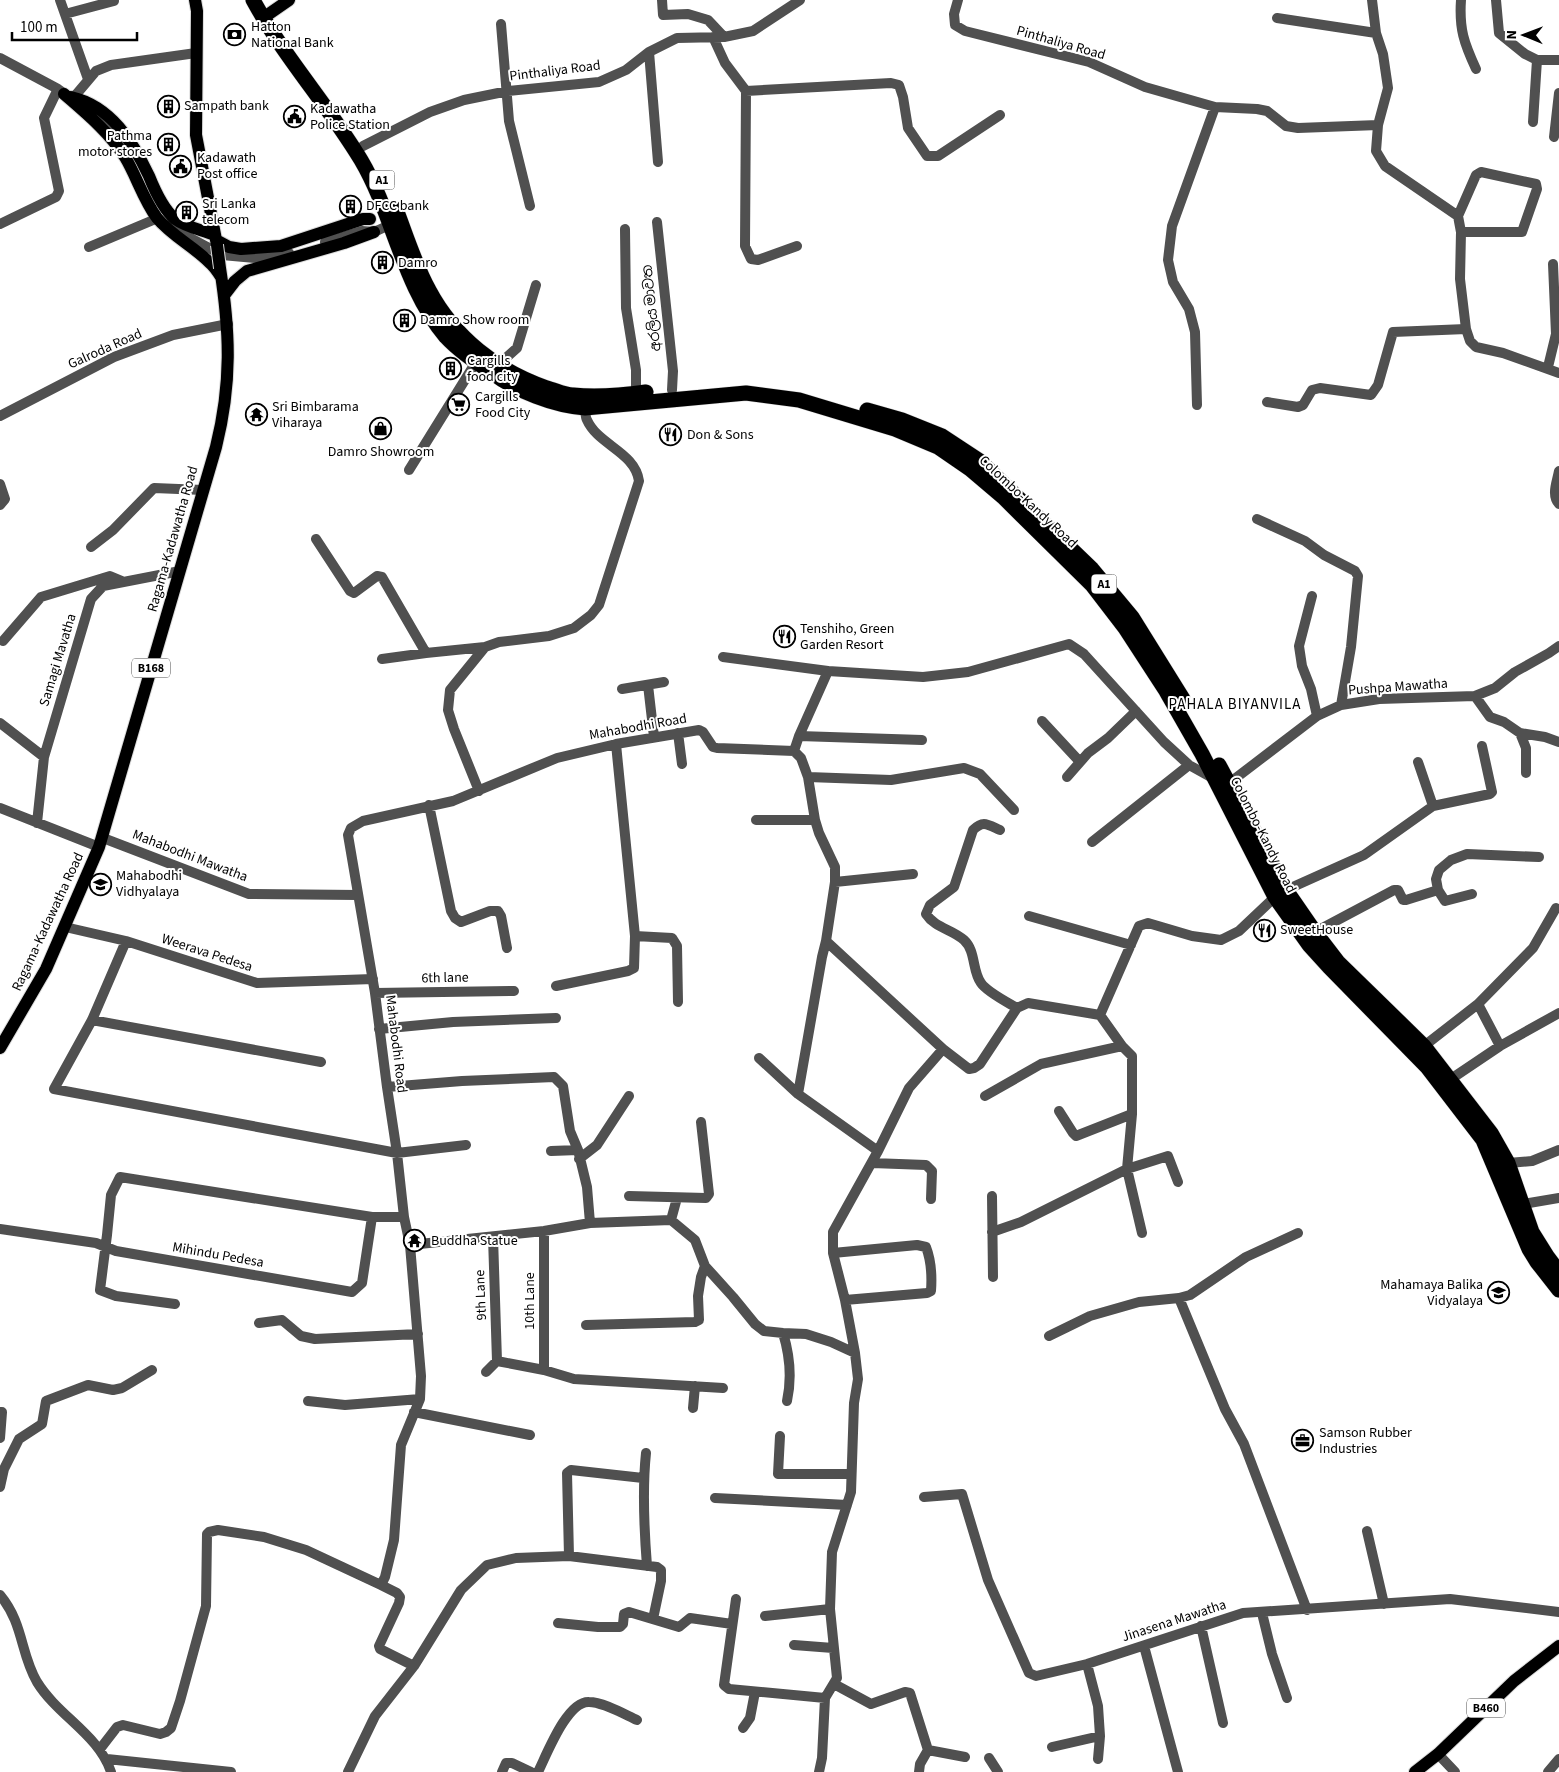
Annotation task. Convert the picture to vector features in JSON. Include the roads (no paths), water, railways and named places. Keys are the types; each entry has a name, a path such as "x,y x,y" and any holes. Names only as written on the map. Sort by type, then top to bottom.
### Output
{"highway":[{"name":"Colombo-Kandy Road","path":"253,0 266,10 363,146 377,169 393,216 407,269 426,307 446,337 464,353 501,380 525,392 572,408 746,393 767,394 800,400 895,429 938,447 970,468 1003,497 1092,585 1125,628 1166,691 1222,784"},
{"name":"Colombo-Kandy Road","path":"266,10 358,155 393,216 434,298 453,327 468,342 498,365 532,383 572,395 636,394 747,383 791,388 902,420 942,436 980,461 1092,569 1132,617 1170,677 1222,784 1309,945 1427,1067 1446,1082 1491,1133 1508,1163 1532,1232 1559,1272"},
{"name":"Colombo-Kandy Road","path":"1281,894 1315,932 1338,962 1424,1046 1483,1140 1529,1249 1559,1290"}],"main road":[{"path":"266,10 289,0"},
{"name":"Ragama-Kadawatha Road","path":"0,1048 46,969 101,842 223,420 229,374 228,324 216,240 196,135 198,4"},
{"path":"65,94 102,110 124,132 138,152 158,196 175,218 229,247 241,249 282,246 370,219"},
{"path":"65,94 99,124 115,142 126,159 142,196 158,218 173,234 221,272"},
{"path":"225,294 234,281 247,272 374,232"},
{"name":"B460","path":"1415,1772 1438,1754 1514,1681 1559,1646"}],"street":[{"path":"60,0 88,79"},
{"path":"662,0 663,15 688,14 708,20 724,37"},
{"name":"Pinthaliya Road","path":"363,146 430,112 464,100 508,91 600,82 626,70 649,52 677,38 724,37 753,31 800,0"},
{"name":"Pinthaliya Road","path":"958,0 954,14 955,24 965,31 1088,62 1145,86 1215,108"},
{"path":"1372,0 1376,33 1383,54 1388,88 1378,126 1376,151 1385,166 1458,216"},
{"path":"1461,0 1460,16 1464,42 1476,69"},
{"path":"1496,0 1499,33 1525,54 1537,60 1559,60"},
{"path":"65,14 114,1"},
{"path":"1277,18 1376,33"},
{"path":"501,24 509,121 530,206"},
{"path":"713,37 725,63 746,91 745,246 751,259 758,260 796,246"},
{"path":"649,52 658,162"},
{"path":"0,224 56,197 59,191 44,118 65,94 88,79 96,71 110,65 196,53"},
{"path":"0,58 65,94 97,116 118,136 131,154 151,197 170,223 192,239 222,256 270,257 298,251 362,231 374,232 393,216"},
{"path":"1533,122 1537,60"},
{"path":"746,91 891,82 899,85 904,97 908,128 927,156 938,156 1000,115"},
{"path":"1554,137 1559,100"},
{"path":"1197,405 1195,332 1189,309 1173,282 1168,260 1172,226 1215,108 1267,111 1286,126 1298,128 1378,126"},
{"path":"1461,232 1522,232 1537,190 1536,184 1482,172 1476,175 1458,216 1461,232 1460,279 1466,329 1470,342 1476,347 1503,352 1559,373"},
{"path":"247,257 325,238 365,225 370,219 393,216"},
{"path":"89,247 158,218"},
{"name":"අරලිය මාවත","path":"657,222 673,371 672,390"},
{"path":"625,229 626,308 636,370 636,394"},
{"path":"1548,368 1556,334 1553,264"},
{"path":"498,365 517,348 536,285"},
{"name":"Galroda Road","path":"0,416 114,357 173,335 228,324"},
{"path":"1267,402 1298,407 1303,405 1312,390 1320,388 1371,395 1378,385 1393,332 1466,329"},
{"path":"408,470 476,362"},
{"path":"382,659 485,647 499,642 549,636 574,628 591,615 600,605 639,481 637,472 632,464 593,429 586,419 585,408"},
{"path":"1559,471 1554,493 1559,504"},
{"path":"0,484 5,499 0,505"},
{"path":"91,547 113,530 154,488 203,490"},
{"path":"1257,519 1305,541 1324,555 1355,571 1358,576 1351,647 1341,705"},
{"path":"316,539 350,591 354,593 377,576 382,577 426,653"},
{"name":"Samagi Mavatha","path":"37,823 44,757 91,599 103,586 180,570"},
{"path":"3,642 41,597 110,576 122,581"},
{"path":"1312,596 1299,646 1302,666 1311,689 1317,716"},
{"path":"723,657 828,671 923,677 968,672 1069,644 1084,654 1164,742 1189,765 1222,784"},
{"name":"Pushpa Mawatha","path":"1222,784 1317,716 1341,705 1379,699 1475,696 1495,688 1515,672 1559,646"},
{"path":"479,791 448,710 450,690 485,647"},
{"path":"798,1094 826,941 835,882 835,867 814,820 808,777 801,758 794,751 828,671"},
{"path":"622,689 664,682"},
{"path":"648,685 654,737"},
{"path":"1475,696 1490,718 1504,722 1520,733 1545,737 1559,742"},
{"path":"1067,777 1088,753 1108,738 1136,711"},
{"path":"1042,721 1080,762"},
{"path":"0,723 44,757"},
{"name":"Mahabodhi Road","path":"420,1399 421,1376 410,1245 404,1217 373,979 348,835 350,828 363,821 453,801 557,758 654,737 701,731 713,747 717,748 794,751"},
{"path":"1520,733 1526,748 1526,773"},
{"path":"678,734 682,764"},
{"path":"799,736 922,740"},
{"path":"556,986 628,971 634,968 634,936 616,744"},
{"path":"1100,1015 1139,926 1148,923 1192,936 1221,940 1239,931 1281,894 1364,855 1433,806 1490,794 1492,792 1482,746"},
{"path":"1418,762 1433,806"},
{"path":"1092,842 1189,765"},
{"path":"808,777 891,780 964,768 980,774 1014,810"},
{"path":"429,805 451,911 455,918 461,922 490,911 498,912 501,916 507,948"},
{"name":"Mahabodhi Mawatha","path":"0,808 37,823 101,842 249,894 358,895"},
{"path":"756,820 814,820"},
{"path":"1000,830 984,823 978,825 973,830 954,887 930,905 926,914 931,922 966,941 972,954 977,976 982,985 1016,1008"},
{"path":"1472,894 1445,901 1438,890 1436,880 1439,870 1451,860 1467,854 1539,857"},
{"path":"835,882 913,874"},
{"path":"1315,932 1394,890 1398,890 1403,900 1406,900 1438,890"},
{"path":"1424,1046 1478,1004 1533,948 1556,908"},
{"path":"1029,916 1131,945"},
{"name":"Weerava Pedesa","path":"65,927 126,942 257,983 373,979"},
{"path":"634,936 672,938 676,941 678,1002"},
{"path":"826,941 943,1049 969,1069 980,1064 1016,1008 1028,1003 1100,1015 1122,1046 1132,1056 1132,1114 1127,1169 1142,1233"},
{"path":"126,942 92,1020 54,1089 397,1153 466,1145"},
{"name":"6th lane","path":"375,993 514,991"},
{"path":"1478,1004 1500,1046"},
{"path":"1446,1082 1500,1046 1559,1013"},
{"path":"379,1029 453,1022 556,1018"},
{"path":"92,1020 321,1062"},
{"path":"985,1096 1041,1064 1122,1046"},
{"path":"819,1772 822,1758 825,1698 837,1678 830,1609 832,1552 851,1492 854,1403 858,1379 846,1300 834,1253 833,1232 878,1152 909,1088 943,1049"},
{"path":"759,1058 798,1094 878,1152"},
{"path":"387,1087 462,1081 554,1077 563,1086 570,1131 579,1154 587,1187 590,1223"},
{"path":"551,1151 579,1154 597,1145 629,1096"},
{"path":"1059,1111 1076,1136 1132,1114"},
{"path":"629,1196 706,1198 709,1194 701,1122"},
{"path":"1508,1163 1532,1161 1559,1150"},
{"path":"992,1232 1021,1222 1127,1169 1168,1156 1178,1182"},
{"path":"872,1163 926,1165 930,1167 932,1171 931,1199"},
{"path":"175,1304 116,1296 100,1290 110,1195 120,1176 372,1217 404,1217"},
{"path":"992,1196 993,1277"},
{"path":"670,1220 677,1198"},
{"path":"1523,1204 1559,1198"},
{"name":"Mihindu Pedesa","path":"0,1230 96,1243 125,1252 352,1292 362,1284 372,1217"},
{"path":"410,1245 544,1231 590,1223 670,1220 695,1240 705,1266 764,1331 806,1334 831,1342 855,1354"},
{"name":"10th Lane","path":"544,1231 544,1370"},
{"path":"1049,1336 1090,1316 1139,1302 1190,1295 1246,1257 1298,1233"},
{"name":"9th Lane","path":"493,1237 496,1357"},
{"path":"834,1253 918,1245 926,1247 928,1254 932,1291 927,1294 846,1300"},
{"path":"586,1325 695,1322 699,1320 698,1296 705,1266"},
{"path":"1179,1298 1225,1409 1244,1444 1307,1610"},
{"path":"259,1324 282,1320 301,1336 315,1339 418,1334"},
{"path":"783,1333 788,1348 791,1384 787,1400"},
{"path":"486,1372 496,1357 574,1379 724,1388"},
{"path":"0,1487 4,1469 19,1439 42,1424 46,1401 88,1385 114,1390 122,1388 152,1370"},
{"path":"694,1408 695,1386"},
{"path":"308,1401 345,1406 420,1399"},
{"path":"381,1585 394,1540 401,1445 420,1399"},
{"path":"0,1412 2,1412 0,1438"},
{"path":"414,1412 530,1435"},
{"path":"780,1436 778,1474 851,1474"},
{"path":"646,1453 643,1478 647,1566"},
{"path":"569,1556 567,1473 571,1470 643,1478"},
{"name":"Jinasena Mawatha","path":"924,1497 962,1494 988,1580 1029,1672 1036,1676 1087,1664 1243,1613 1450,1599 1559,1612"},
{"path":"714,1498 847,1505"},
{"path":"100,1749 117,1727 123,1725 160,1734 171,1728 206,1606 207,1534 209,1532 218,1530 264,1537 306,1550 397,1593 400,1597 400,1603 380,1649 414,1666"},
{"path":"1367,1531 1384,1604"},
{"path":"348,1772 375,1716 414,1666 461,1590 487,1564 516,1558 569,1556 658,1567 661,1570 660,1581 653,1619"},
{"path":"0,1594 15,1617 29,1666 36,1680 55,1707 100,1749 107,1760 111,1772"},
{"path":"736,1598 724,1685 729,1689 825,1698"},
{"path":"765,1616 830,1609"},
{"path":"558,1623 620,1627 623,1624 624,1614 629,1612 679,1627 690,1618 732,1624"},
{"path":"1262,1613 1272,1654 1287,1698"},
{"path":"1201,1626 1223,1723"},
{"path":"794,1645 833,1648"},
{"path":"1144,1646 1178,1772"},
{"path":"1087,1664 1098,1706 1100,1736 1098,1759"},
{"path":"834,1684 871,1704 905,1692 910,1693 928,1750 920,1764 919,1772"},
{"path":"744,1728 750,1718 755,1692"},
{"path":"538,1772 565,1719 578,1705 587,1702 596,1703 637,1720"},
{"path":"1052,1747 1100,1736"},
{"path":"928,1750 964,1757"},
{"path":"1438,1754 1455,1772"},
{"path":"989,1758 998,1772"},
{"path":"1548,1772 1559,1759"},
{"path":"107,1760 230,1772"},
{"path":"502,1772 506,1763 512,1763 531,1772"}],"place":[{"name":"Hatton National Bank","path":"235,35"},
{"name":"Sampath bank","path":"168,106"},
{"name":"Kadawatha Police Station","path":"294,117"},
{"name":"Pathma motor stores","path":"168,144"},
{"name":"Kadawath Post office","path":"181,166"},
{"name":"DFCC bank","path":"350,206"},
{"name":"Sri Lanka telecom","path":"186,212"},
{"name":"Damro","path":"382,263"},
{"name":"Damro Show room","path":"404,320"},
{"name":"Cargills food city","path":"451,369"},
{"name":"Cargills Food City","path":"459,405"},
{"name":"Sri Bimbarama Viharaya","path":"256,415"},
{"name":"Damro Showroom","path":"381,429"},
{"name":"Don & Sons","path":"671,435"},
{"name":"Tenshiho, Green Garden Resort","path":"784,637"},
{"name":"Mahabodhi Vidhyalaya","path":"100,884"},
{"name":"SweetHouse","path":"1264,930"},
{"name":"Buddha Statue","path":"415,1241"},
{"name":"Mahamaya Balika Vidyalaya","path":"1499,1293"},
{"name":"Samson Rubber Industries","path":"1303,1441"}],"district":[{"name":"PAHALA BIYANVILA","path":"1235,704"}]}
